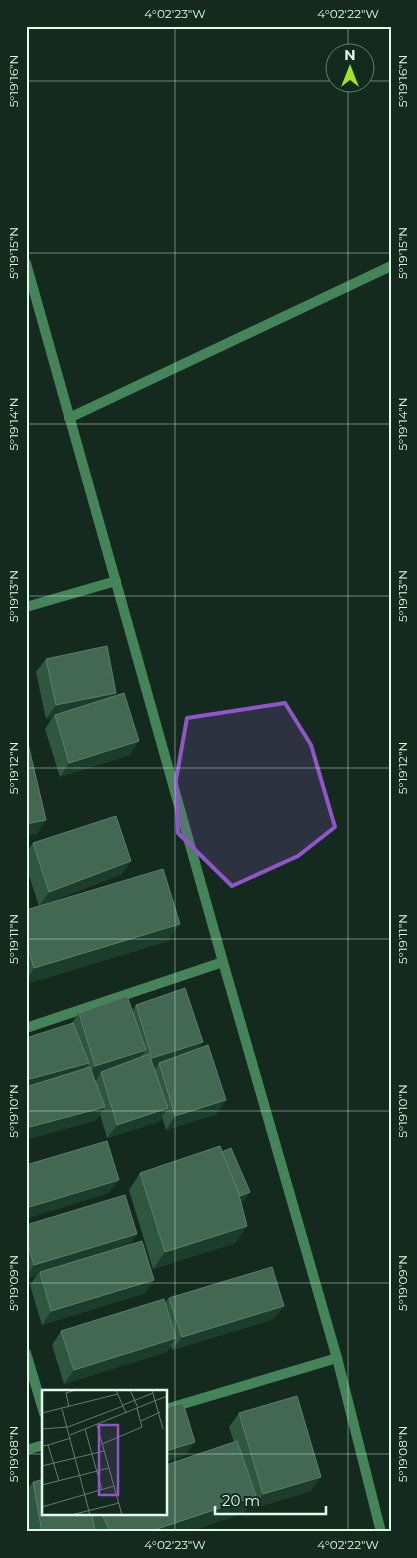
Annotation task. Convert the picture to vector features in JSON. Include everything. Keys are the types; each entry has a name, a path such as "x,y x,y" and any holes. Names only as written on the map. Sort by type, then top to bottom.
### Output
{"street":[{"path":"26,262 223,962 337,1358 381,1532"},
{"path":"69,418 391,266"},
{"path":"26,607 116,581"},
{"path":"26,1028 223,962"},
{"path":"26,1353 42,1406"},
{"path":"168,1408 337,1358"},
{"path":"26,1450 42,1446"}],"highlighted area":[{"path":"285,703 311,745 335,827 298,856 232,886 178,833 176,780 187,718"}],"building":[{"path":"107,646 116,693 56,705 46,659"},
{"path":"124,693 139,741 69,763 55,715"},
{"path":"26,735 46,820 26,824"},
{"path":"116,816 131,861 49,892 33,843"},
{"path":"163,869 180,924 34,968 26,942 26,910"},
{"path":"185,988 203,1042 152,1058 136,1005"},
{"path":"127,996 146,1050 95,1066 79,1013"},
{"path":"73,1023 89,1063 26,1080 26,1038"},
{"path":"208,1045 226,1100 175,1116 159,1063"},
{"path":"149,1054 168,1108 117,1125 101,1072"},
{"path":"90,1067 105,1107 26,1128 26,1087"},
{"path":"107,1141 119,1180 26,1208 26,1165"},
{"path":"220,1146 238,1191 247,1226 165,1252 140,1173"},
{"path":"231,1148 250,1192 240,1196 222,1152"},
{"path":"125,1195 137,1234 34,1265 26,1239 26,1225"},
{"path":"142,1241 154,1280 51,1311 40,1272"},
{"path":"272,1267 284,1306 182,1337 169,1298"},
{"path":"164,1299 176,1338 74,1370 61,1331"},
{"path":"297,1396 321,1477 263,1494 239,1413"},
{"path":"183,1403 195,1442 168,1450 168,1407"},
{"path":"237,1441 256,1496 148,1532 110,1532 103,1516 168,1516 168,1464"},
{"path":"42,1480 42,1516 92,1516 95,1532 42,1532 33,1482"},
{"path":"214,1529 215,1532 203,1532"}]}
